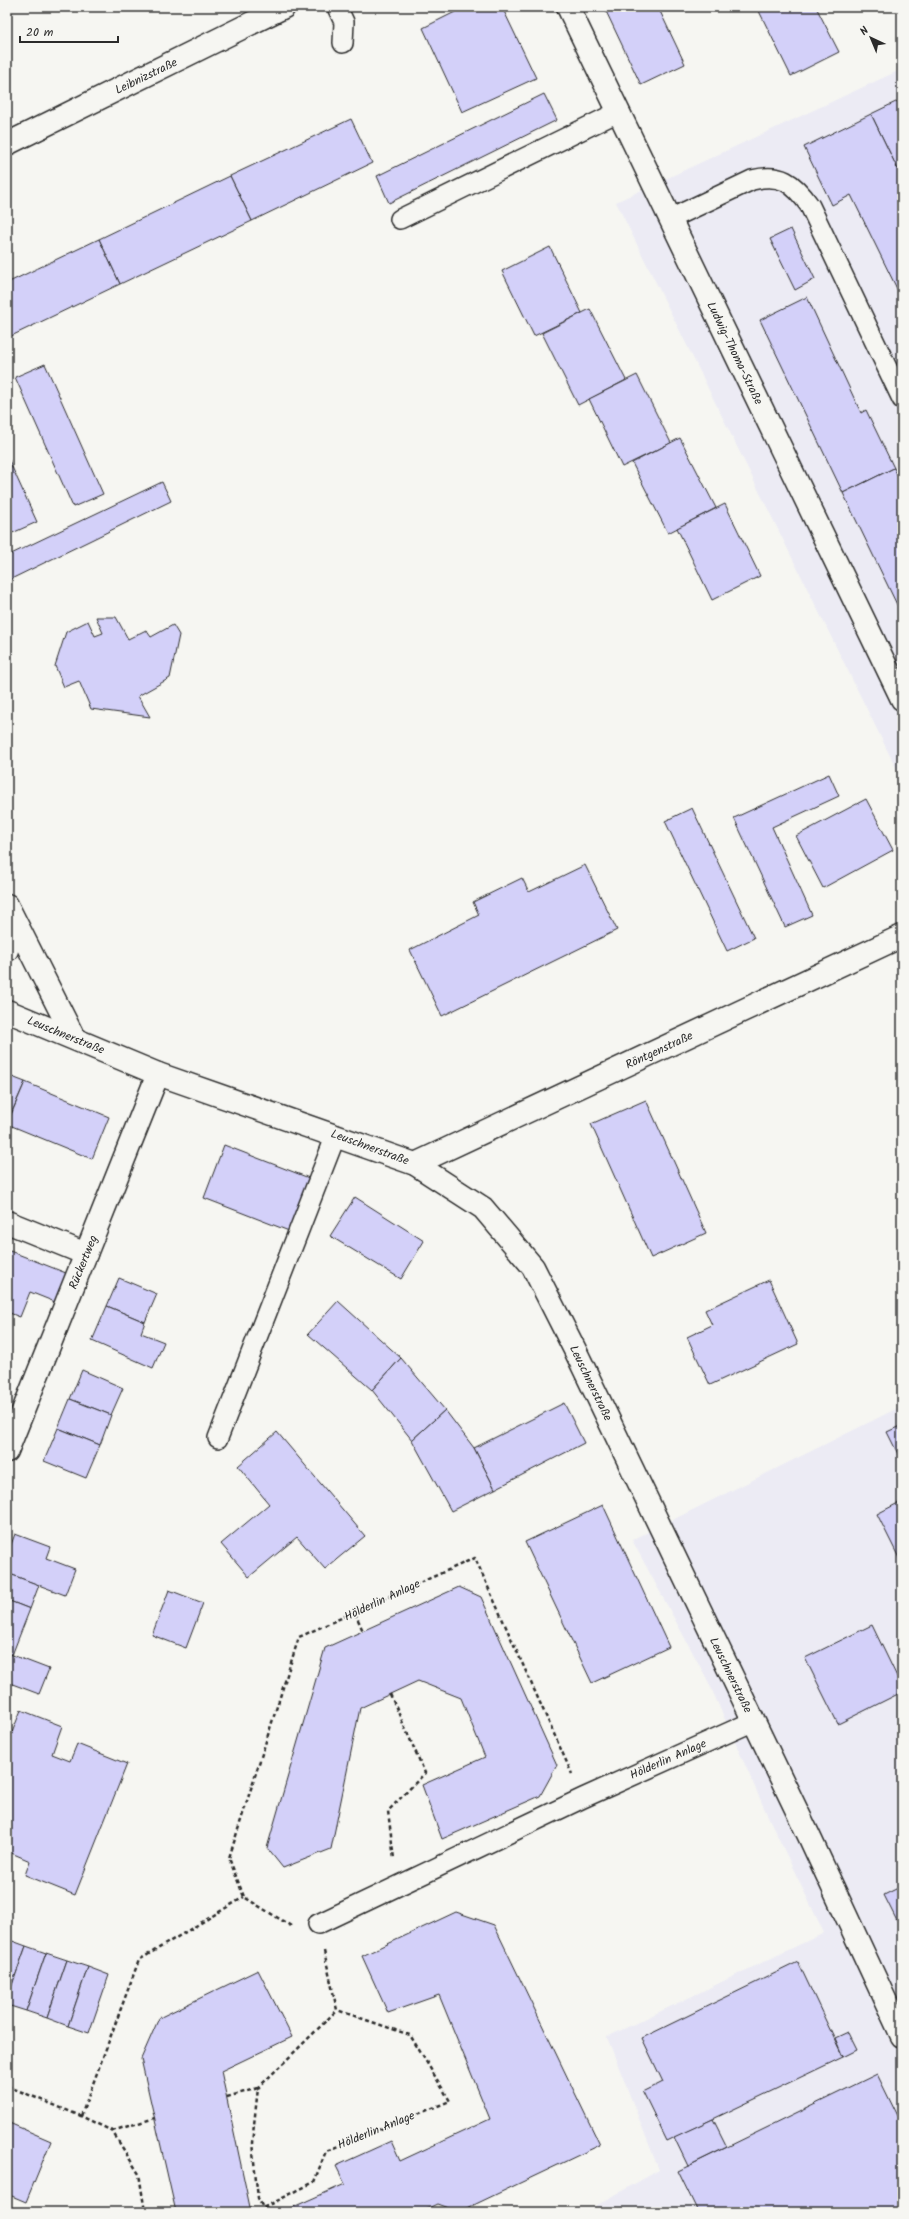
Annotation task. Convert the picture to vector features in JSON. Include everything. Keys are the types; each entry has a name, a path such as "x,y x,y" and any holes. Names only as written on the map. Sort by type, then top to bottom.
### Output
{"street":[{"name":"Leibnizstraße","path":"7,144 284,7"},
{"name":"Ludwig-Thoma-Straße","path":"568,7 902,699"},
{"path":"7,950 10,912"},
{"path":"10,912 74,1038"},
{"name":"Röntgenstraße","path":"415,1164 902,936"},
{"name":"Leuschnerstraße","path":"7,1011 158,1074 336,1135 415,1164 483,1208 532,1267 575,1350 754,1721 902,2036"},
{"name":"Rückertweg","path":"7,1451 158,1074"},
{"path":"7,1222 86,1254"}],"lane":[{"path":"337,7 344,22 343,43"},
{"path":"400,218 618,112"},
{"path":"670,219 752,180 765,177 778,178 789,182 801,193 810,206 902,399"},
{"path":"218,1438 336,1135"},
{"name":"Hölderlin Anlage","path":"318,1924 583,1798 754,1721"}],"path":[{"name":"Hölderlin Anlage","path":"244,1897 229,1858 299,1637 475,1558 583,1798"},
{"path":"355,1613 363,1631"},
{"path":"390,1694 425,1773 388,1811 398,1886"},
{"path":"81,2116 139,1960 244,1897 296,1929"},
{"path":"227,2097 258,2088 337,2010 318,1924"},
{"name":"Hölderlin Anlage","path":"258,2088 252,2144 258,2198 263,2208 314,2182 326,2151 450,2100 410,2034 337,2010"},
{"path":"7,2086 81,2116 112,2131 139,2174 145,2212"},
{"path":"112,2131 155,2118"}],"shaded area":[{"path":"902,69 902,780 616,202"},
{"path":"902,1406 902,2212 585,2212 659,2170 607,2037 824,1933 765,1810 708,1681 632,1540"}],"building":[{"path":"465,7 502,7 536,78 462,112 423,28"},
{"path":"604,7 658,7 685,64 641,85"},
{"path":"757,7 816,7 839,52 791,76"},
{"path":"544,94 557,120 389,203 377,176"},
{"path":"902,99 902,178 871,114"},
{"path":"871,114 902,178 902,299 851,195 832,205 804,147"},
{"path":"351,119 372,163 252,221 230,176"},
{"path":"230,176 252,221 120,284 99,239"},
{"path":"791,229 815,279 795,290 770,239"},
{"path":"99,239 120,284 7,338 7,283"},
{"path":"550,247 582,313 534,336 502,271"},
{"path":"807,297 861,413 866,410 894,468 843,493 760,320"},
{"path":"590,309 626,380 578,405 542,333"},
{"path":"45,364 103,494 73,507 15,377"},
{"path":"637,375 671,443 622,467 589,399"},
{"path":"680,438 716,508 668,533 632,463"},
{"path":"7,456 37,522 10,534 7,527"},
{"path":"894,468 902,484 902,615 843,493"},
{"path":"162,482 171,501 7,581 7,556"},
{"path":"725,504 760,576 712,600 677,528"},
{"path":"96,617 116,617 128,639 146,630 151,637 173,625 179,635 170,678 138,696 150,717 91,709 79,681 64,687 55,666 66,632 88,621 95,636 103,633"},
{"path":"829,774 839,796 772,827 812,915 785,927 734,818"},
{"path":"866,799 893,850 823,888 796,836"},
{"path":"692,808 754,938 727,951 665,821"},
{"path":"585,865 617,930 442,1016 410,950 479,915 473,902 522,878 529,892"},
{"path":"7,1075 25,1082 7,1123"},
{"path":"25,1082 109,1117 92,1159 7,1124"},
{"path":"646,1100 706,1233 651,1258 591,1124"},
{"path":"224,1145 309,1178 289,1231 204,1198"},
{"path":"355,1197 424,1241 401,1279 330,1236"},
{"path":"10,1251 66,1273 55,1302 30,1292 20,1317 7,1312 7,1258"},
{"path":"119,1278 157,1294 145,1322 107,1306"},
{"path":"769,1280 798,1344 710,1385 687,1337 712,1325 705,1310"},
{"path":"338,1301 401,1358 372,1390 308,1334"},
{"path":"107,1306 145,1322 141,1333 164,1342 153,1368 92,1341"},
{"path":"401,1358 445,1410 412,1440 372,1390"},
{"path":"82,1370 123,1388 111,1415 70,1399"},
{"path":"70,1399 111,1415 100,1445 58,1428"},
{"path":"564,1403 584,1443 495,1489 474,1448"},
{"path":"445,1410 474,1448 495,1489 451,1511 412,1440"},
{"path":"902,1425 902,1462 887,1432"},
{"path":"58,1428 100,1445 86,1478 44,1461"},
{"path":"277,1432 365,1536 325,1569 297,1537 249,1577 221,1544 269,1504 238,1466"},
{"path":"902,1501 902,1564 877,1514"},
{"path":"603,1505 669,1647 592,1683 525,1542"},
{"path":"15,1534 50,1547 46,1558 75,1569 65,1595 7,1573 7,1555"},
{"path":"7,1573 39,1585 30,1609 7,1600"},
{"path":"459,1587 481,1597 557,1765 540,1796 442,1839 422,1785 485,1757 461,1698 418,1681 360,1708 331,1849 283,1868 267,1848 325,1648"},
{"path":"169,1590 203,1603 186,1648 152,1635"},
{"path":"7,1600 30,1609 12,1655 7,1653"},
{"path":"872,1625 902,1687 902,1692 838,1724 805,1658"},
{"path":"7,1653 49,1669 39,1694 7,1682"},
{"path":"21,1710 62,1726 52,1754 70,1761 77,1744 127,1764 75,1895 25,1875 30,1861 9,1852 7,1856 7,1745"},
{"path":"902,1886 902,1931 884,1895"},
{"path":"456,1912 494,1925 600,2145 459,2212 437,2204 420,2212 282,2212 345,2184 336,2166 391,2141 400,2161 490,2119 439,1995 388,2013 362,1956"},
{"path":"7,1939 26,1946 7,1999"},
{"path":"26,1946 46,1953 26,2011 7,2005 7,1999"},
{"path":"46,1953 67,1960 47,2018 26,2011"},
{"path":"67,1960 88,1967 68,2026 47,2018"},
{"path":"798,1962 843,2057 667,2141 643,2092 663,2082 642,2038"},
{"path":"88,1967 109,1975 89,2033 68,2026"},
{"path":"258,1970 292,2037 221,2071 251,2212 176,2212 141,2059 159,2018"},
{"path":"848,2032 857,2050 843,2057 835,2038"},
{"path":"877,2074 902,2125 902,2212 698,2212 678,2171"},
{"path":"713,2119 727,2147 688,2166 674,2137"},
{"path":"7,2122 51,2141 26,2202 7,2194"}]}
